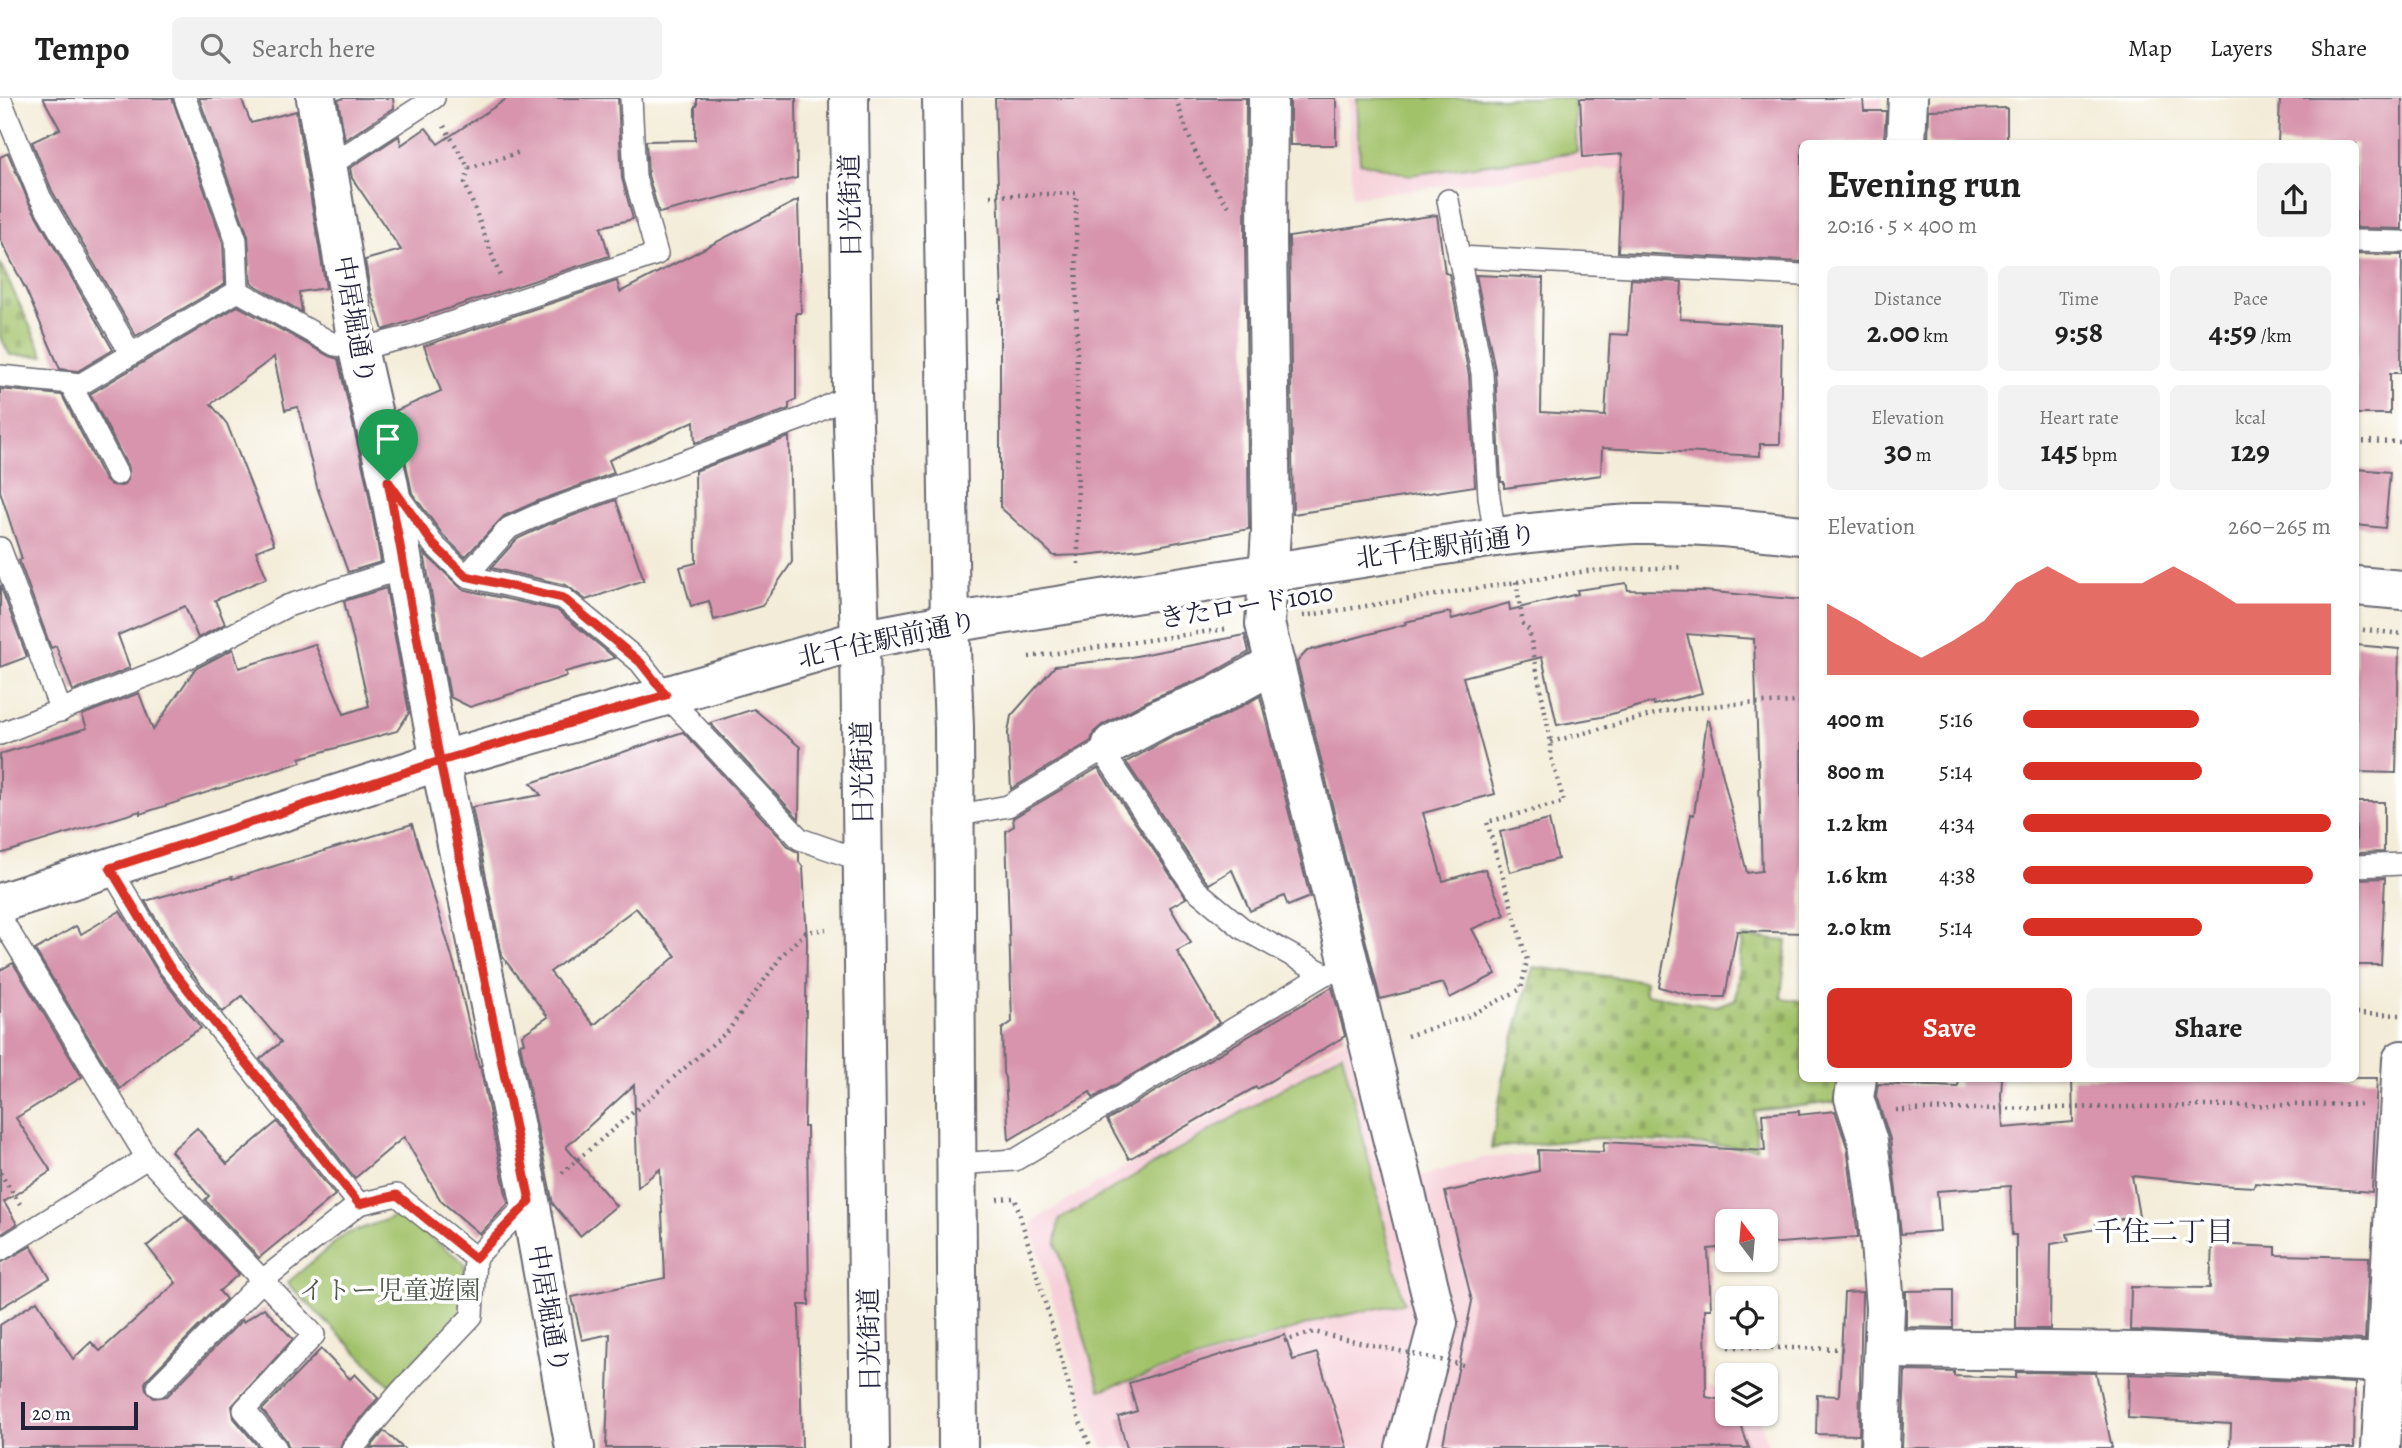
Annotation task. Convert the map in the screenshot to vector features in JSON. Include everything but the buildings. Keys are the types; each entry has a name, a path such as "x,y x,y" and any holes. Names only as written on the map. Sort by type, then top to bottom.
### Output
{"main road":[{"name":"中居堀通り","path":"316,98 358,349 388,481 440,761 530,1201 575,1448"},
{"name":"日光街道","path":"849,98 852,394 860,640 870,1448"},
{"path":"942,98 955,816 958,1448"},
{"path":"1268,98 1271,531 1265,624 1338,972 1369,1048 1438,1324 1405,1448"},
{"path":"1906,140 1908,98"},
{"name":"北千住駅前通り","path":"0,903 440,761 860,640 950,623 1495,537 1570,528 1636,524 1713,526 1799,535"},
{"path":"2359,586 2402,590"},
{"path":"1107,747 1163,717 1214,697 1275,663"},
{"path":"2381,1448 2402,1060"},
{"path":"1857,1094 1868,1142 1878,1217 1885,1307 1880,1448"},
{"path":"1885,1349 2141,1352 2386,1363"}],"lane":[{"path":"0,98 40,198 131,354"},
{"path":"185,98 236,240 238,291"},
{"path":"238,291 335,345 358,349 408,337 657,254 635,177 631,98"},
{"path":"328,166 432,100"},
{"path":"1448,200 1482,373 1489,497 1495,537"},
{"path":"2359,241 2402,242"},
{"path":"1459,257 1799,275"},
{"path":"0,376 81,384 238,291"},
{"path":"70,383 117,474"},
{"path":"466,576 509,528 542,513 806,417 852,394"},
{"path":"388,481 433,544 466,576 563,598 640,662 666,695 800,839 863,861"},
{"path":"0,548 61,711"},
{"path":"0,734 176,664 287,606 404,568"},
{"path":"955,816 1008,806 1107,747 1195,889 1242,928 1338,972"},
{"path":"2359,866 2402,864"},
{"path":"110,868 169,966 359,1204"},
{"path":"0,917 147,1158 314,1335 244,1410 276,1448"},
{"path":"957,1182 1015,1160 1338,972"},
{"path":"0,1250 147,1158"},
{"path":"158,1385 263,1280 359,1204 397,1195 475,1258"},
{"path":"353,1448 401,1391 472,1316 475,1258 530,1201"}],"path":[{"path":"1176,98 1188,139 1216,192 1241,220 1267,241"},
{"path":"432,100 469,169 466,183 510,303"},
{"path":"469,169 520,152"},
{"path":"990,196 1076,193 1077,566"},
{"path":"2359,441 2402,442"},
{"name":"きたロード1010","path":"1029,657 1265,624 1328,611 1517,581 1587,572 1685,567"},
{"path":"1369,1048 1469,1016 1521,989 1527,960 1487,822 1564,802 1551,757 1529,630 1523,624 1517,581"},
{"path":"2359,629 2402,634"},
{"path":"1550,742 1666,711 1732,704 1799,702"},
{"path":"530,1201 728,1031 783,954 806,932 864,924"},
{"path":"2359,1014 2402,1015"},
{"path":"1857,1094 2400,1104"},
{"path":"957,1182 1014,1198 1078,1417 1091,1448"},
{"path":"1284,1341 1314,1332 1463,1365"},
{"path":"1778,1348 1885,1349"}],"shaded area":[{"path":"1348,98 1882,98 1881,140 1799,140 1799,164 1575,170 1352,197"},
{"path":"1349,1037 1387,1185 1481,1158 1533,1155 1535,1213 1684,1382 1715,1388 1715,1426 1763,1426 1769,1448 1103,1448 1085,1404 1031,1228 1034,1220"}],"green space":[{"path":"1357,98 1574,98 1577,152 1409,175 1360,162"},
{"path":"0,263 44,356 10,355 0,336"},
{"path":"1742,937 1787,941 1781,998 1799,1001 1799,1082 1839,1082 1836,1102 1754,1111 1757,1148 1599,1138 1491,1148 1505,1069 1533,967 1645,981 1645,994 1716,1006 1736,999"},
{"path":"1342,1053 1404,1303 1326,1319 1100,1390 1056,1243 1059,1220"},
{"name":"イトー児童遊園","path":"399,1215 465,1263 466,1312 391,1386 287,1283 344,1235"}],"district":[{"name":"千住二丁目","path":"2164,1231"}],"route":[{"path":"388,481 433,544 466,576 563,598 640,662 666,695 440,761 110,868 169,966 359,1204 397,1195 475,1258 530,1201 440,761 388,481"}]}
